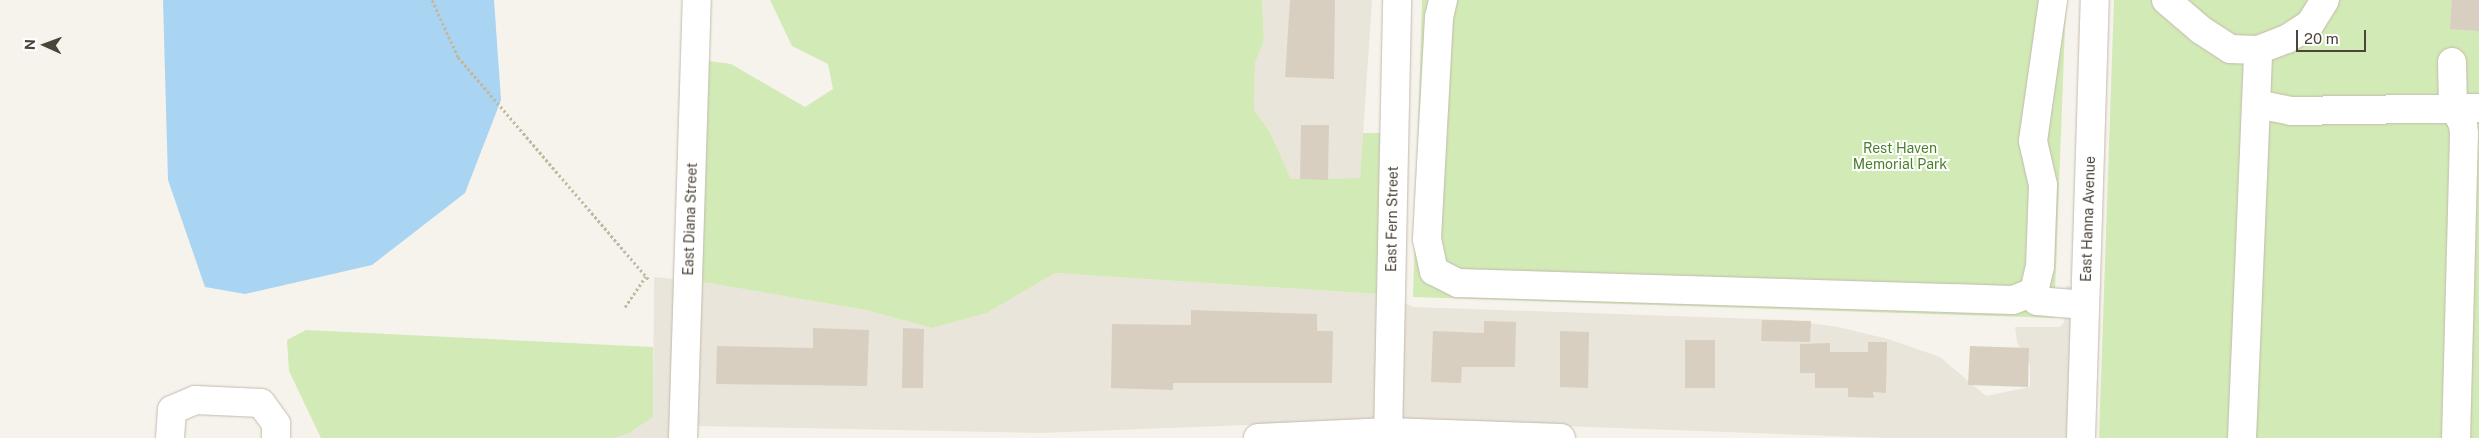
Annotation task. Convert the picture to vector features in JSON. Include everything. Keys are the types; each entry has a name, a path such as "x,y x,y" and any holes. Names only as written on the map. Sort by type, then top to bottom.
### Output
{"street":[{"name":"East Diana Street","path":"683,438 697,0"},
{"name":"East Fern Street","path":"1388,435 1397,0"},
{"path":"1443,0 1439,18 1427,239 1434,271 1458,283 2013,300 2034,292"},
{"path":"2053,0 2032,141 2043,194 2040,267 2034,292 2037,301 2085,305"},
{"name":"East Hanna Avenue","path":"2081,438 2095,0"},
{"path":"2166,0 2201,30 2230,49 2258,50 2287,39 2310,24 2325,0"},
{"path":"2242,438 2258,50"},
{"path":"2452,62 2466,107 2463,124 2456,438"},
{"path":"2256,104 2291,111 2466,107"},
{"path":"170,438 172,410 195,400 261,403 276,424 276,438"},
{"path":"1258,438 1388,435 1561,438"}],"path":[{"path":"432,0 458,57 650,281"},
{"path":"625,307 646,276"}],"shaded area":[{"path":"1262,0 1372,0 1360,178 1291,179 1270,132 1254,110 1255,63 1264,41"},
{"path":"1055,273 1377,294 1375,420 1040,433 697,426 702,282 866,310 932,328 987,313"},
{"path":"654,277 675,279 670,438 614,438 630,433 653,417"},
{"path":"2066,286 2072,286 2067,438 1887,438 1402,420 1404,303 1413,307 1789,320 1838,327 1888,339 1940,357 1986,396 2030,387 2030,365 2017,342 2015,327 2060,327 2064,322"}],"green space":[{"path":"770,0 1262,0 1264,41 1255,63 1254,110 1270,132 1291,179 1360,178 1363,133 1381,133 1377,294 1055,273 987,313 932,328 866,310 702,282 708,61 731,64 805,107 833,89 828,64 792,46"},
{"name":"Rest Haven Memorial Park","path":"1422,0 2066,0 2054,318 1413,297"},
{"path":"2114,0 2479,0 2479,438 2099,438"},
{"path":"306,330 653,347 653,417 630,433 614,438 321,438 289,371 287,340"}],"water":[{"path":"163,0 494,0 501,100 465,193 372,265 245,294 205,287 168,180"}],"building":[{"path":"1290,0 1335,0 1334,79 1285,77"},
{"path":"2452,0 2479,0 2479,31 2450,29"},
{"path":"1301,125 1329,125 1328,180 1300,179"},
{"path":"1191,310 1317,314 1317,331 1333,331 1332,383 1173,383 1173,390 1111,388 1112,324 1191,325"},
{"path":"1762,320 1811,321 1810,342 1761,341"},
{"path":"1484,321 1516,322 1515,367 1462,367 1461,383 1431,382 1433,331 1484,333"},
{"path":"813,328 869,330 867,386 716,384 717,346 813,348"},
{"path":"903,328 924,329 923,388 902,388"},
{"path":"1560,331 1589,332 1588,388 1560,387"},
{"path":"1685,340 1715,340 1715,388 1685,388"},
{"path":"1868,342 1887,342 1886,393 1873,392 1874,398 1848,397 1848,388 1815,388 1815,373 1800,373 1800,344 1830,343 1830,352 1868,352"},
{"path":"1970,346 2029,348 2028,387 1968,385"}]}
